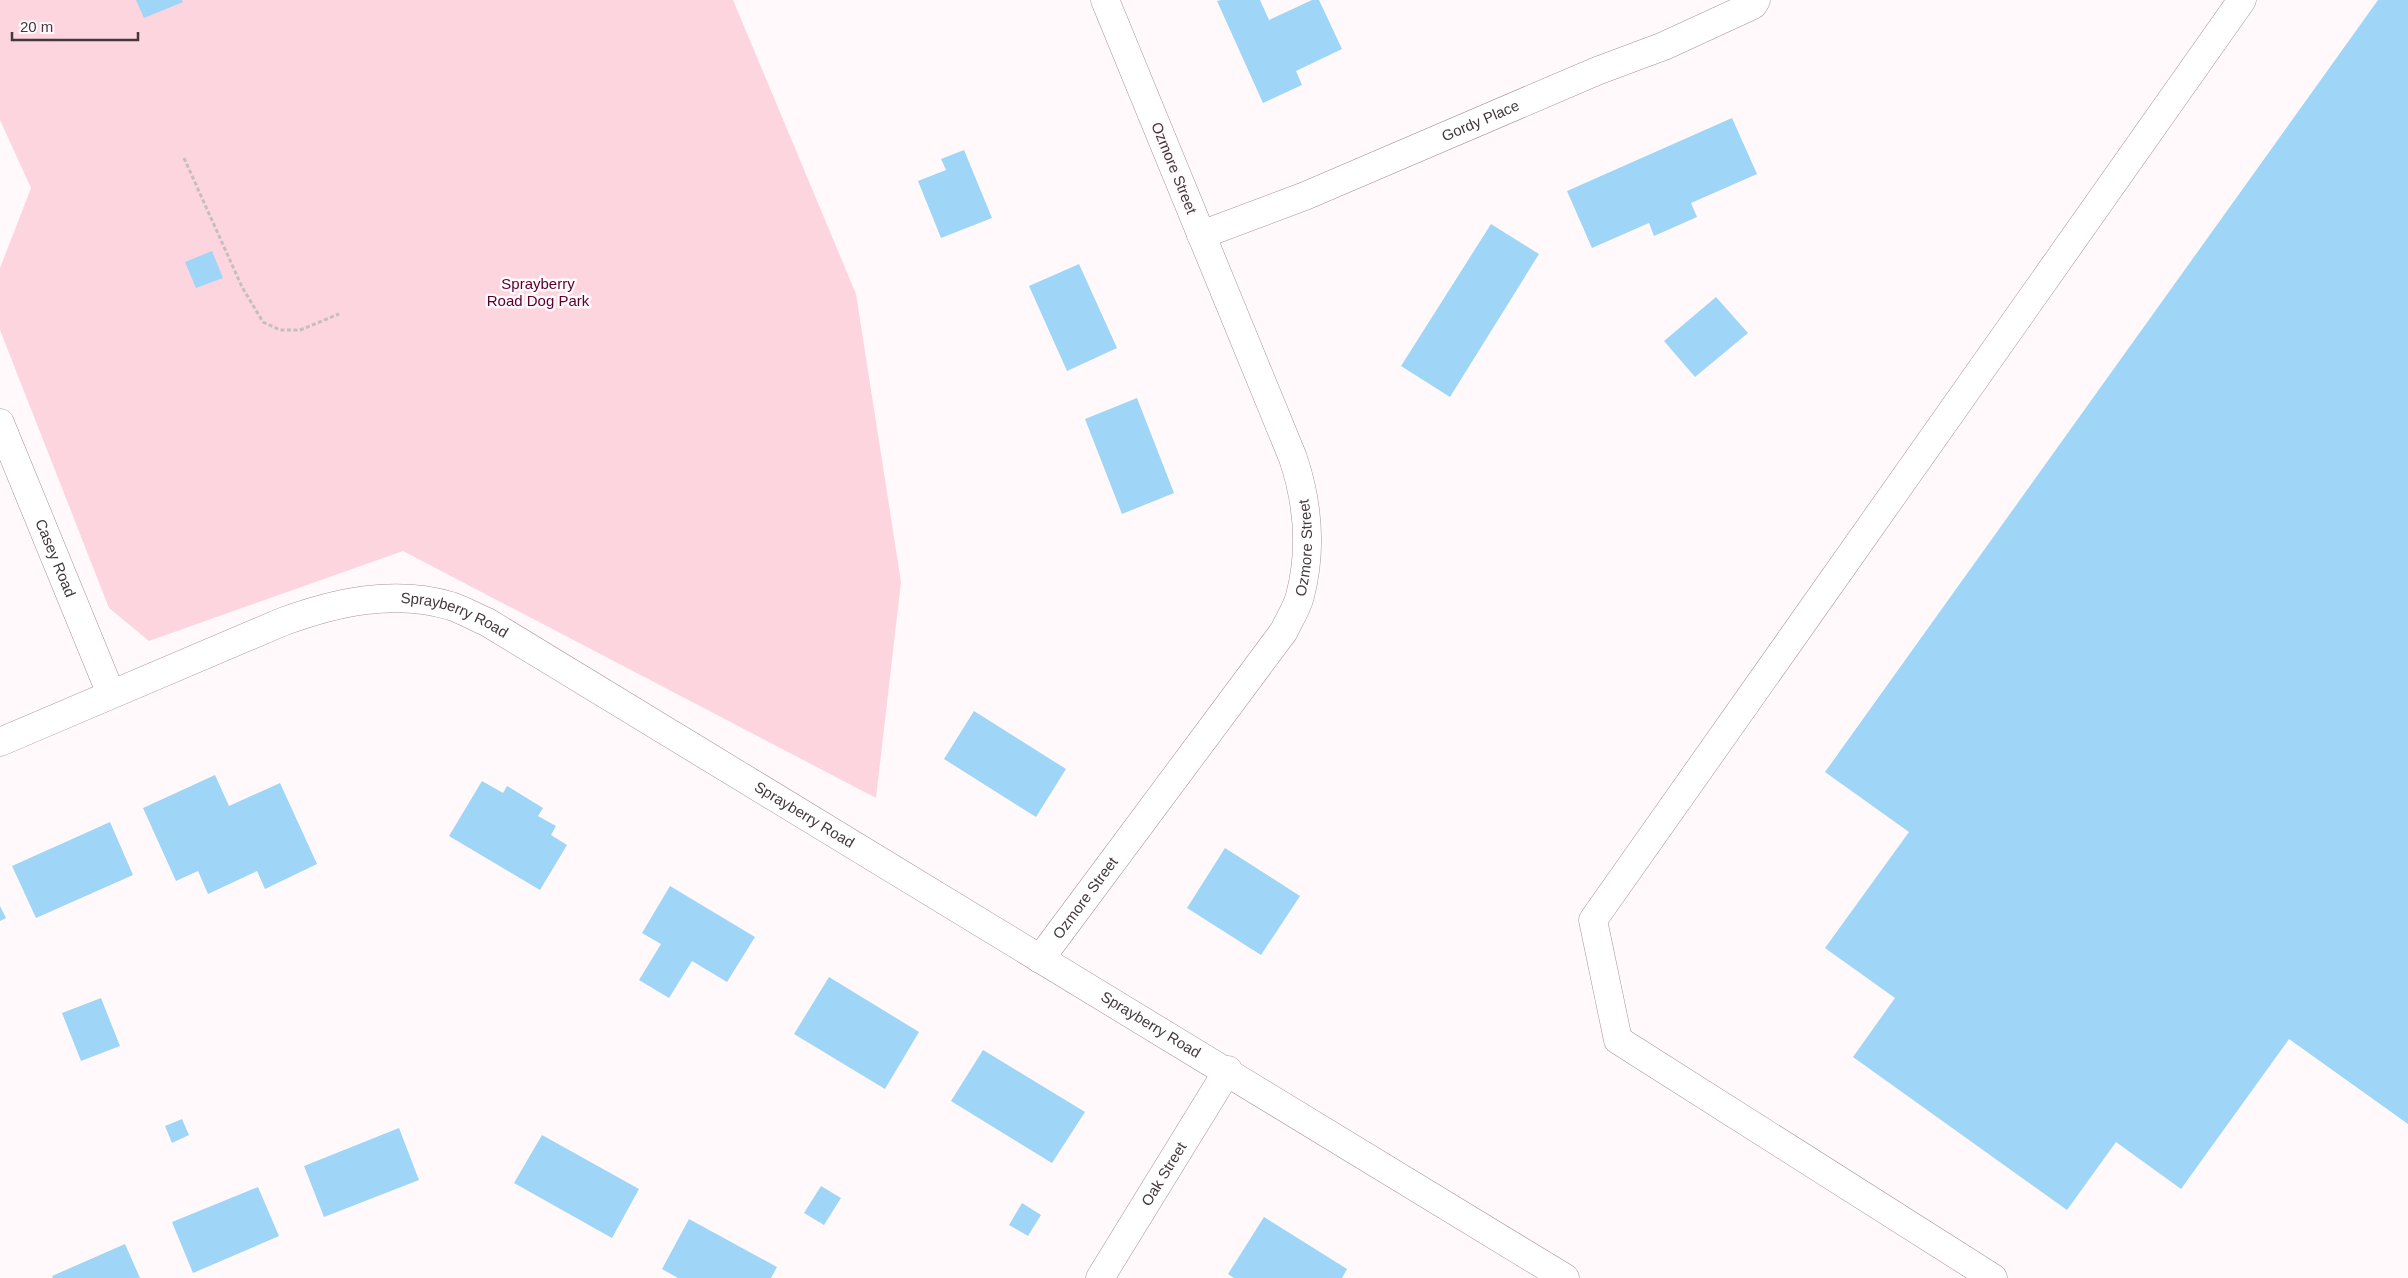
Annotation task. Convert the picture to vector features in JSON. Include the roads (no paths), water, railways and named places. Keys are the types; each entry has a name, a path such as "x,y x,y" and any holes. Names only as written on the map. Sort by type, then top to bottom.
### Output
{"street":[{"name":"Ozmore Street","path":"1040,959 1284,631 1300,597 1306,563 1308,531 1303,487 1293,458 1105,0"},
{"name":"Gordy Place","path":"1201,234 1305,196 1597,71 1664,46 1752,5 1756,0"},
{"path":"1993,1278 1618,1040 1594,920 2242,0"},
{"name":"Casey Road","path":"0,423 111,694"},
{"name":"Sprayberry Road","path":"0,742 282,622 321,608 383,598 418,599 452,606 487,622 1040,959 1228,1070 1565,1278"},
{"name":"Oak Street","path":"1100,1278 1228,1070"}],"park label":[{"name":"Sprayberry Road Dog Park","path":"538,292"}]}
